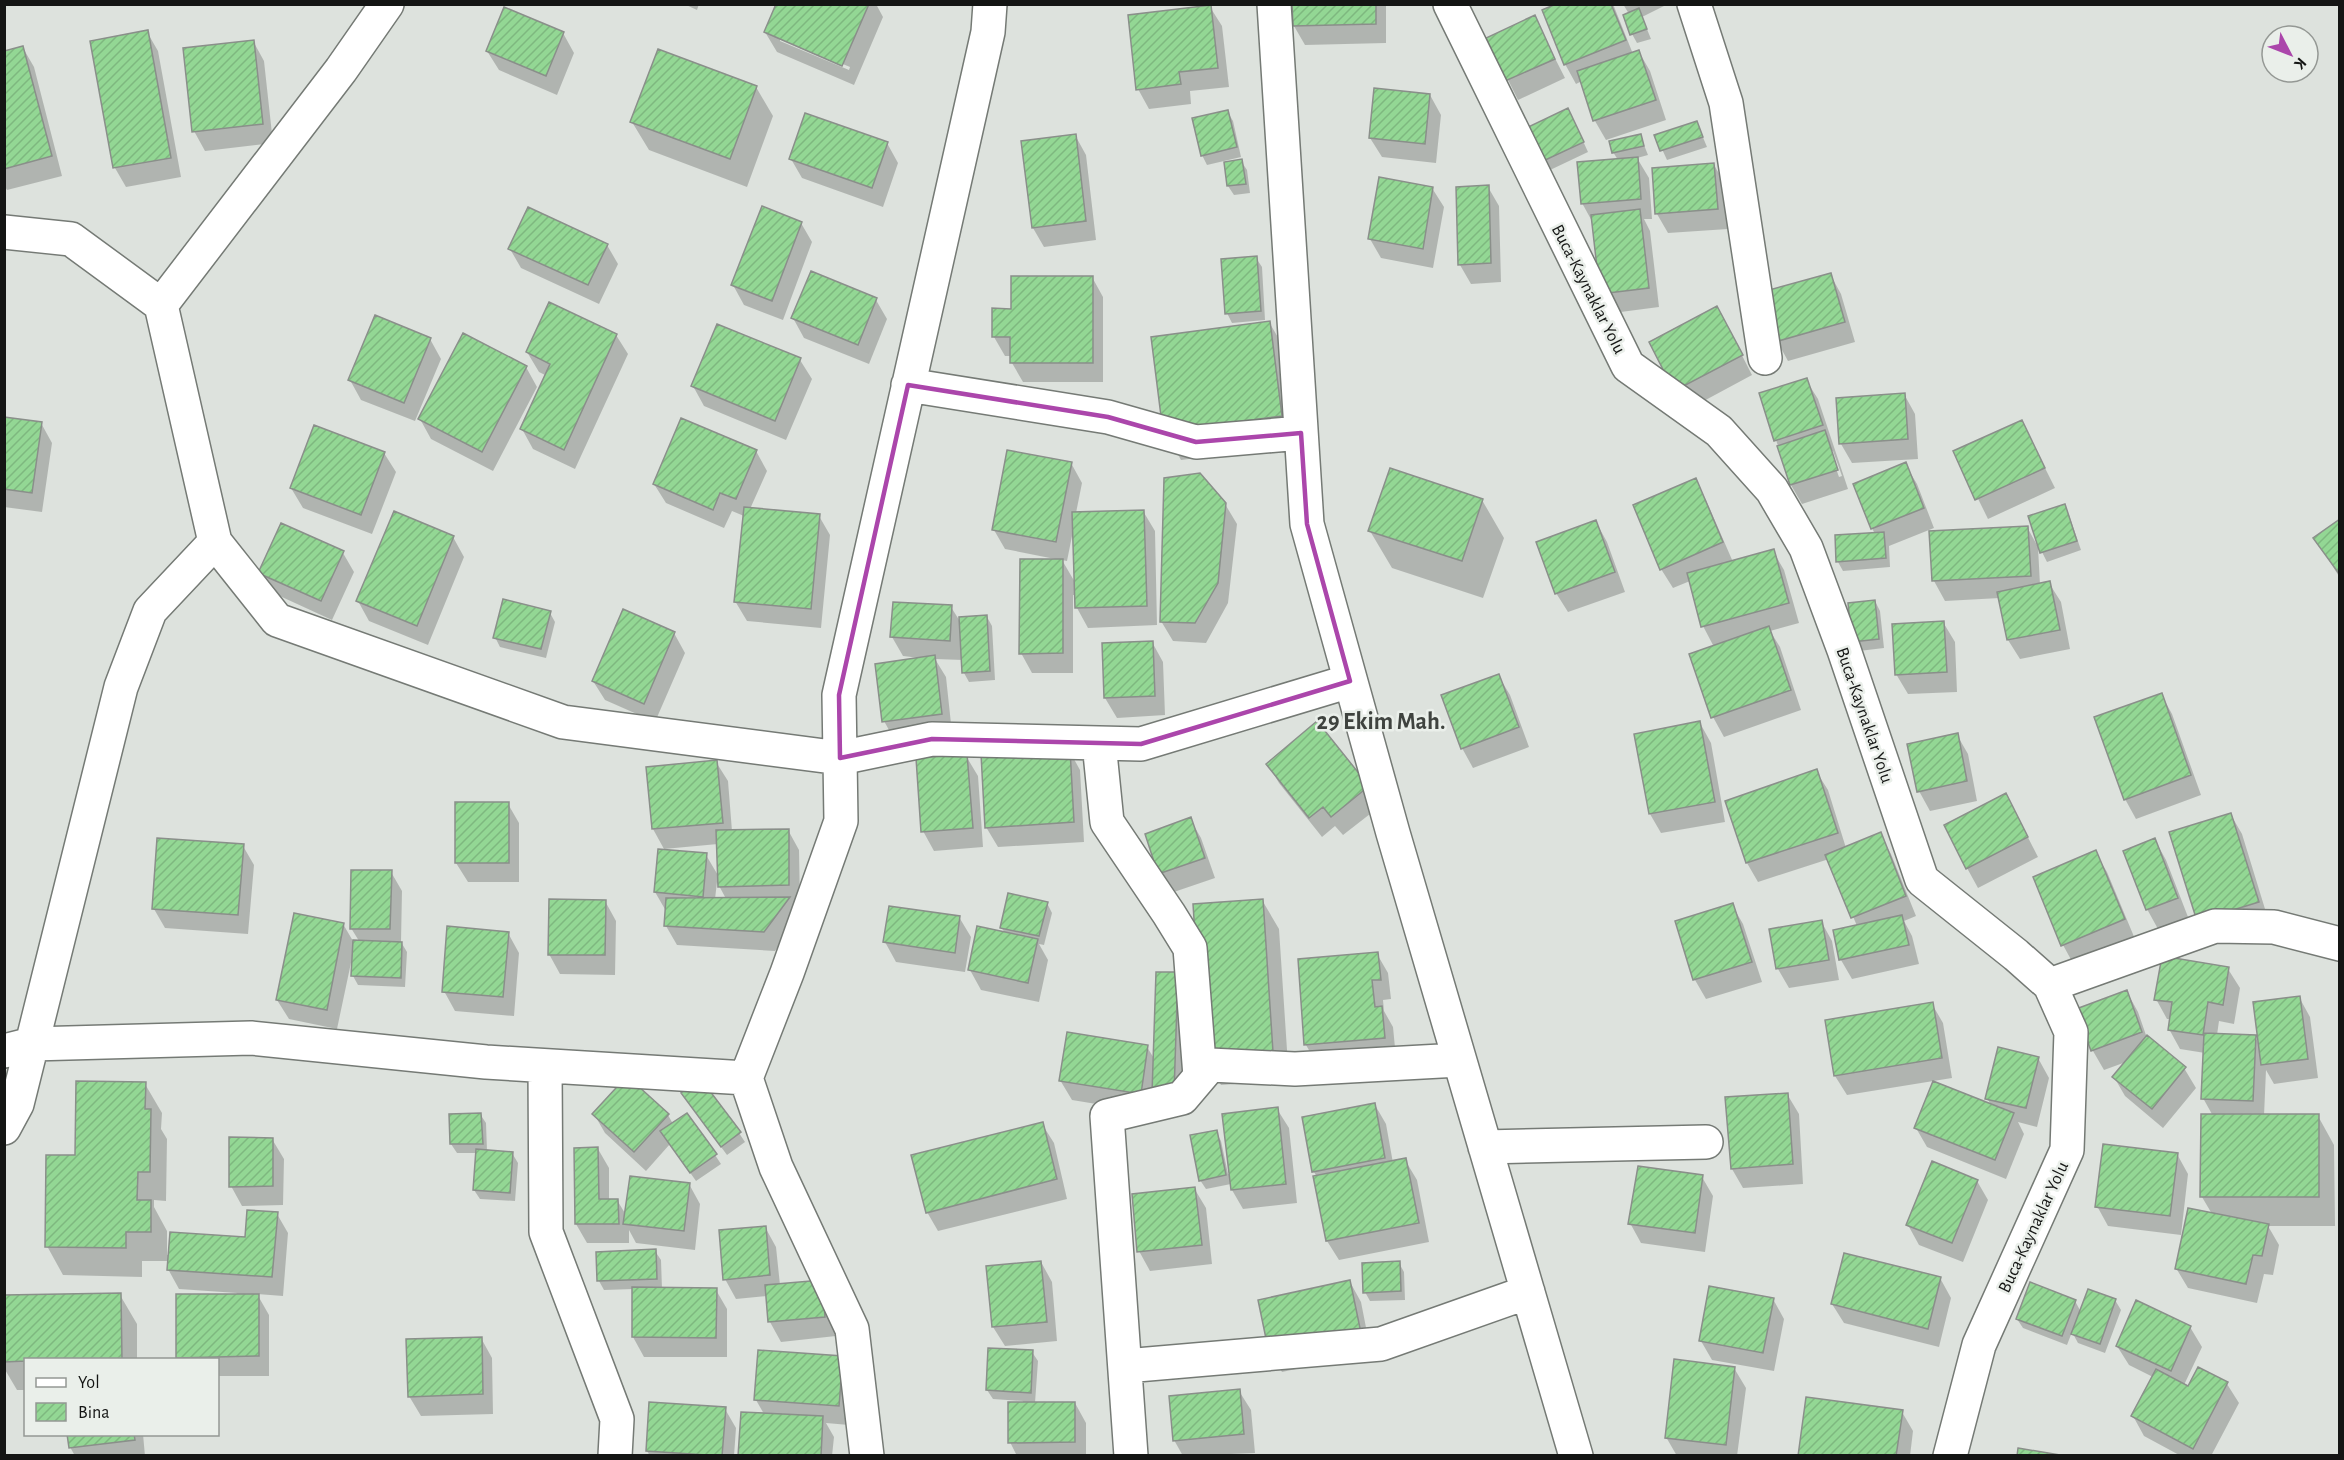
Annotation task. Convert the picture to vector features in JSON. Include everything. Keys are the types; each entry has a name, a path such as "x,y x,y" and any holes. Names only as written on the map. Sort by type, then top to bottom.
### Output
{"street":[{"path":"161,305 341,70 387,4"},
{"path":"867,1455 852,1329 776,1167 746,1078 787,973 841,821 839,695 988,32 990,4"},
{"path":"1274,4 1307,524 1459,1060 1576,1455"},
{"name":"Buca-Kaynaklar Yolu","path":"1450,4 1628,366 1719,431 1772,490 1806,548 1844,650 1922,880 2050,985 2071,1032 2067,1150 1979,1345 1950,1455"},
{"path":"1694,4 1726,103 1765,358"},
{"path":"4,232 71,239 161,305 215,542 277,620 562,722 840,758 932,739 1141,744 1350,681"},
{"path":"908,385 1108,417 1197,442 1301,433"},
{"path":"4,1128 17,1104 18,1048 121,687 150,610 215,542"},
{"path":"1099,743 1107,822 1190,948 1200,1076"},
{"path":"2050,985 2215,926 2274,927 2340,944"},
{"path":"18,1048 251,1038 486,1062 746,1078"},
{"path":"1131,1455 1107,1116 1182,1098 1210,1065 1295,1069 1459,1060"},
{"path":"545,1066 546,1232 617,1419 615,1455"},
{"path":"1485,1147 1706,1142"},
{"path":"1125,1366 1381,1344 1528,1292"}],"highlighted area":[{"path":"908,385 1108,417 1196,442 1301,433 1307,524 1350,681 1141,744 932,739 840,758 839,695"}],"building":[{"path":"776,4 869,4 842,66 764,32"},
{"path":"1292,4 1376,4 1376,24 1293,26"},
{"path":"1556,4 1611,4 1626,40 1564,65 1542,10"},
{"path":"1211,5 1218,68 1179,72 1181,84 1136,90 1128,15"},
{"path":"504,7 564,32 546,76 486,51"},
{"path":"1639,8 1647,29 1630,35 1623,15"},
{"path":"1535,15 1555,59 1505,81 1486,38"},
{"path":"148,30 171,158 113,168 90,41"},
{"path":"254,40 263,124 192,132 183,48"},
{"path":"23,46 52,156 4,169 4,51"},
{"path":"658,49 757,86 730,159 630,122"},
{"path":"1639,50 1656,100 1593,121 1577,71"},
{"path":"1374,88 1430,94 1425,144 1369,138"},
{"path":"1568,108 1584,142 1541,162 1526,128"},
{"path":"1228,110 1237,147 1201,156 1192,118"},
{"path":"805,113 888,142 872,188 789,159"},
{"path":"1697,121 1703,137 1660,151 1654,135"},
{"path":"1076,134 1086,221 1032,228 1021,141"},
{"path":"1641,134 1644,146 1612,153 1609,141"},
{"path":"1638,157 1641,199 1581,204 1577,162"},
{"path":"1242,159 1246,184 1227,186 1224,162"},
{"path":"1714,163 1718,209 1655,214 1652,168"},
{"path":"1379,177 1433,187 1423,249 1368,239"},
{"path":"1489,185 1491,263 1458,265 1456,187"},
{"path":"762,206 802,222 772,301 731,285"},
{"path":"528,207 608,244 588,285 508,249"},
{"path":"1640,209 1649,288 1600,294 1591,215"},
{"path":"1257,256 1261,311 1225,314 1221,259"},
{"path":"811,271 877,298 858,345 791,318"},
{"path":"1831,273 1845,322 1775,342 1762,292"},
{"path":"1011,276 1093,276 1093,363 1010,363 1010,337 992,337 992,308 1011,309"},
{"path":"549,302 617,334 564,450 520,429 550,364 526,352"},
{"path":"1717,306 1743,355 1674,391 1649,342"},
{"path":"375,315 431,338 404,403 348,380"},
{"path":"1270,321 1282,416 1163,432 1151,337"},
{"path":"717,324 801,358 775,421 691,386"},
{"path":"463,333 527,366 482,452 418,419"},
{"path":"1807,378 1823,425 1774,441 1759,393"},
{"path":"1905,393 1908,439 1839,444 1836,398"},
{"path":"4,417 42,422 32,493 4,489"},
{"path":"681,418 757,450 736,499 720,493 713,510 653,484"},
{"path":"2022,420 2045,468 1975,500 1953,451"},
{"path":"314,425 385,452 361,515 290,488"},
{"path":"1825,430 1838,470 1790,485 1777,446"},
{"path":"1007,450 1072,462 1056,542 992,530"},
{"path":"1906,462 1924,508 1871,529 1853,484"},
{"path":"1390,468 1483,499 1462,561 1368,531"},
{"path":"1200,473 1226,503 1218,583 1195,623 1160,622 1164,478"},
{"path":"1696,478 1723,542 1660,570 1633,505"},
{"path":"2065,504 2077,541 2040,553 2028,516"},
{"path":"744,507 820,514 811,609 734,602"},
{"path":"1144,510 1147,606 1075,608 1072,512"},
{"path":"394,511 454,536 417,626 356,601"},
{"path":"2340,519 2340,575 2313,538"},
{"path":"1596,520 1615,572 1555,594 1536,542"},
{"path":"281,523 344,551 321,601 258,573"},
{"path":"2028,526 2031,576 1932,581 1929,531"},
{"path":"1884,532 1886,558 1836,562 1835,535"},
{"path":"1774,549 1789,603 1701,627 1687,573"},
{"path":"1020,559 1063,559 1063,653 1019,654"},
{"path":"2050,581 2060,630 2007,640 1997,592"},
{"path":"503,599 551,611 541,649 493,638"},
{"path":"1875,600 1879,639 1852,642 1848,603"},
{"path":"893,602 952,605 950,641 890,637"},
{"path":"623,609 675,632 644,704 592,681"},
{"path":"987,615 990,671 962,673 959,617"},
{"path":"1944,621 1947,672 1895,675 1892,624"},
{"path":"1769,626 1791,690 1711,718 1689,654"},
{"path":"1153,641 1155,696 1104,698 1102,643"},
{"path":"935,655 942,714 882,722 875,664"},
{"path":"1499,674 1519,727 1461,749 1441,695"},
{"path":"2162,693 2191,775 2124,800 2094,717"},
{"path":"1317,721 1369,786 1331,817 1323,807 1309,818 1266,764"},
{"path":"1700,721 1715,802 1649,814 1634,734"},
{"path":"1958,733 1967,781 1917,792 1907,744"},
{"path":"1070,749 1074,822 985,828 981,754"},
{"path":"967,754 973,828 921,832 916,758"},
{"path":"717,760 723,823 652,829 646,767"},
{"path":"1817,769 1838,833 1746,863 1725,801"},
{"path":"2006,793 2028,837 1966,869 1944,825"},
{"path":"455,802 509,802 509,863 455,863"},
{"path":"2231,813 2259,902 2197,921 2169,832"},
{"path":"1191,817 1205,858 1158,874 1145,834"},
{"path":"789,829 789,885 718,887 716,830"},
{"path":"1881,832 1906,896 1851,918 1825,855"},
{"path":"157,838 244,844 238,915 152,909"},
{"path":"2155,838 2178,898 2146,910 2123,851"},
{"path":"658,849 707,853 703,897 654,892"},
{"path":"2096,850 2125,919 2061,946 2033,877"},
{"path":"351,870 392,870 390,929 350,929"},
{"path":"1008,893 1048,902 1039,936 1000,928"},
{"path":"790,897 764,932 664,926 666,898"},
{"path":"549,899 606,900 605,955 548,955"},
{"path":"1263,899 1273,1052 1203,1057 1193,904"},
{"path":"1733,903 1752,962 1693,980 1675,921"},
{"path":"889,906 960,916 955,953 883,942"},
{"path":"294,913 344,923 327,1010 276,1000"},
{"path":"1902,915 1909,945 1839,960 1833,930"},
{"path":"1822,920 1829,960 1776,969 1769,929"},
{"path":"447,926 509,932 503,997 442,992"},
{"path":"977,926 1038,939 1028,983 968,970"},
{"path":"353,940 402,942 401,978 351,976"},
{"path":"1378,952 1381,980 1372,980 1375,1007 1382,1006 1385,1038 1304,1045 1298,959"},
{"path":"2162,956 2229,967 2223,1005 2208,1002 2203,1035 2168,1030 2172,1002 2154,1000"},
{"path":"1156,972 1178,972 1174,1094 1152,1094"},
{"path":"2127,990 2142,1032 2091,1051 2076,1009"},
{"path":"2300,996 2308,1059 2261,1065 2253,1002"},
{"path":"1933,1002 1942,1058 1834,1076 1825,1020"},
{"path":"1067,1032 1148,1045 1141,1094 1059,1081"},
{"path":"2204,1033 2256,1035 2253,1101 2201,1099"},
{"path":"2147,1035 2186,1067 2152,1109 2112,1077"},
{"path":"1998,1047 2039,1057 2026,1108 1985,1099"},
{"path":"627,1076 669,1114 634,1152 592,1114"},
{"path":"700,1078 741,1132 721,1147 681,1093"},
{"path":"76,1081 146,1082 145,1109 151,1109 150,1172 138,1172 137,1200 151,1200 151,1232 126,1232 126,1248 45,1247 46,1155 75,1155"},
{"path":"1933,1081 2014,1113 1995,1160 1914,1128"},
{"path":"1788,1093 1793,1164 1731,1169 1725,1097"},
{"path":"1375,1103 1385,1158 1312,1172 1302,1117"},
{"path":"1278,1107 1286,1184 1231,1190 1222,1114"},
{"path":"481,1113 483,1144 450,1144 449,1114"},
{"path":"687,1113 717,1154 690,1173 660,1131"},
{"path":"2201,1114 2319,1114 2319,1197 2200,1197"},
{"path":"1043,1122 1057,1179 926,1213 911,1155"},
{"path":"1217,1130 1226,1175 1199,1181 1190,1135"},
{"path":"229,1137 273,1138 273,1186 229,1187"},
{"path":"2103,1144 2178,1153 2170,1216 2095,1207"},
{"path":"598,1147 599,1199 618,1199 619,1224 575,1224 574,1148"},
{"path":"476,1149 513,1152 510,1193 473,1190"},
{"path":"1406,1158 1419,1223 1326,1241 1313,1176"},
{"path":"1932,1161 1978,1180 1952,1243 1906,1225"},
{"path":"1638,1166 1703,1175 1695,1233 1628,1224"},
{"path":"630,1176 690,1183 684,1231 623,1224"},
{"path":"1195,1187 1202,1245 1137,1252 1132,1194"},
{"path":"2188,1208 2269,1224 2262,1256 2253,1255 2246,1284 2175,1269"},
{"path":"247,1210 278,1212 272,1277 167,1270 170,1232 245,1237"},
{"path":"766,1226 770,1275 723,1280 719,1230"},
{"path":"656,1249 657,1279 597,1281 596,1252"},
{"path":"1844,1253 1941,1277 1928,1329 1831,1304"},
{"path":"1041,1261 1047,1322 992,1327 986,1266"},
{"path":"1400,1261 1401,1291 1363,1293 1362,1263"},
{"path":"822,1280 825,1317 768,1322 765,1285"},
{"path":"1350,1280 1361,1333 1269,1353 1258,1300"},
{"path":"2030,1282 2076,1300 2062,1336 2016,1319"},
{"path":"1709,1286 1774,1298 1763,1353 1699,1341"},
{"path":"632,1287 717,1288 716,1338 632,1337"},
{"path":"2088,1289 2116,1299 2100,1344 2071,1334"},
{"path":"121,1293 122,1358 24,1358 24,1361 4,1362 4,1295"},
{"path":"176,1294 259,1294 259,1356 176,1358"},
{"path":"2136,1300 2191,1326 2171,1371 2116,1346"},
{"path":"482,1337 483,1394 408,1397 406,1339"},
{"path":"988,1348 1033,1350 1031,1393 986,1390"},
{"path":"758,1350 843,1356 839,1406 754,1400"},
{"path":"1674,1359 1735,1367 1726,1445 1665,1438"},
{"path":"2198,1367 2228,1382 2193,1449 2131,1416 2156,1369 2188,1386"},
{"path":"1240,1389 1244,1434 1173,1441 1169,1396"},
{"path":"1806,1397 1903,1410 1896,1456 1798,1456"},
{"path":"649,1402 726,1407 722,1456 646,1451"},
{"path":"1008,1402 1075,1402 1075,1442 1008,1443"},
{"path":"741,1412 823,1416 821,1456 738,1456"},
{"path":"67,1436 134,1436 135,1440 69,1448"},
{"path":"2018,1448 2066,1456 2017,1456"}],"district":[{"name":"29 Ekim Mah.","path":"1381,721"}]}
